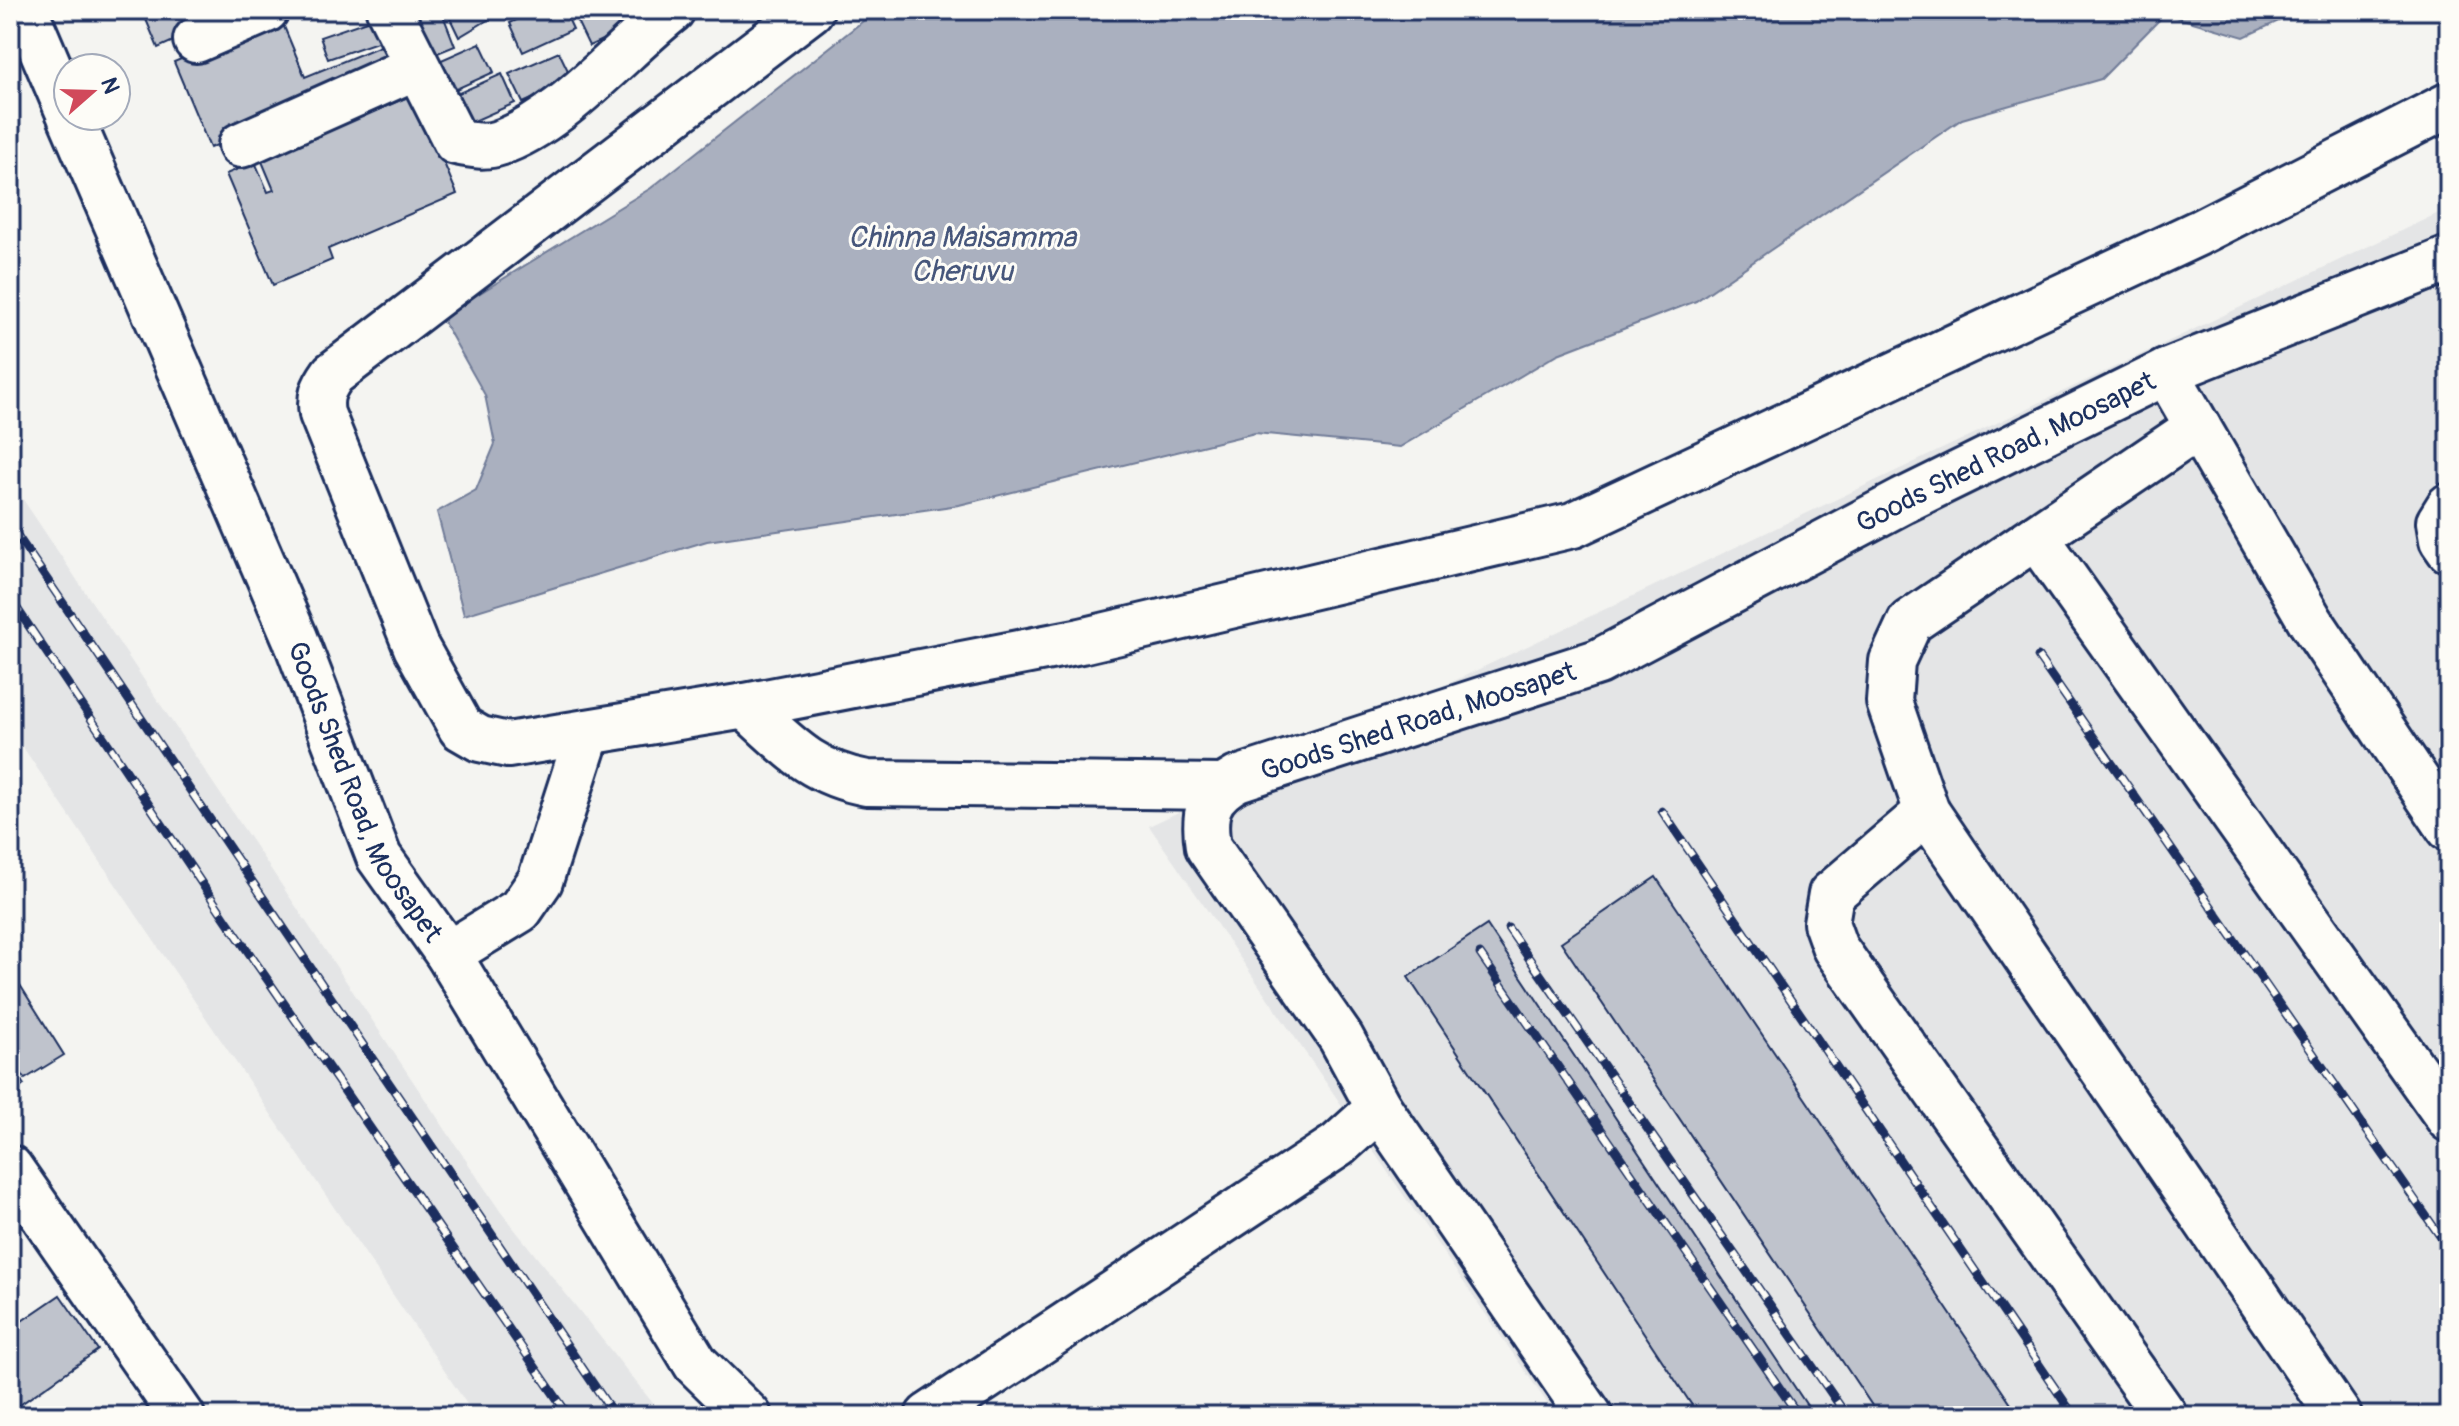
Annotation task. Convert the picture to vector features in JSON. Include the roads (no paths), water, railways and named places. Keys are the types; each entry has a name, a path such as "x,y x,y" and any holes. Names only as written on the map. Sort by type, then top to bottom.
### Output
{"street":[{"name":"Goods Shed Road, Moosapet","path":"25,10 52,73"},
{"path":"196,40 266,10"},
{"path":"389,10 456,142 478,147 497,144 522,133 561,106 672,10"},
{"path":"811,10 333,374 323,388 320,401 322,414 416,647 461,728 480,739 508,745 588,732 745,706 1081,641 1573,525 2198,233 2449,105"},
{"path":"241,145 416,67"},
{"name":"Goods Shed Road, Moosapet","path":"77,132 295,638 379,857 448,954 696,1364 749,1416"},
{"name":"Goods Shed Road, Moosapet","path":"1590,1416 1379,1108 1341,1038 1208,847 1205,826 1208,805 1223,787 1237,779 1598,662 1903,501 2166,372 2449,259"},
{"path":"2166,372 2311,622 2449,828"},
{"path":"2198,427 1910,622 1892,661 1889,702 1927,812 2339,1416"},
{"path":"2449,506 2439,522 2442,540 2449,550"},
{"path":"2036,537 2449,1119"},
{"path":"745,706 795,752 818,768 844,779 867,783 1223,787"},
{"path":"448,954 520,910 540,881 588,732"},
{"path":"1927,812 1831,894 1826,923 1835,948 2165,1416"},
{"path":"928,1416 1338,1145 1379,1108"},
{"path":"10,1168 182,1416"}],"water":[{"name":"Chinna Maisamma Cheruvu","path":"877,10 2303,10 2244,37 2165,14 2101,79 1962,119 1696,301 1558,354 1400,447 1255,433 959,505 707,541 464,615 437,512 476,490 495,444 485,395 441,317 651,188"}],"railway":[{"path":"10,525 615,1416"},
{"path":"10,598 227,921 569,1416"},
{"path":"2038,657 2449,1249"},
{"path":"1662,811 2074,1416"},
{"path":"1508,928 1847,1416"},
{"path":"1480,954 1799,1416"}]}
